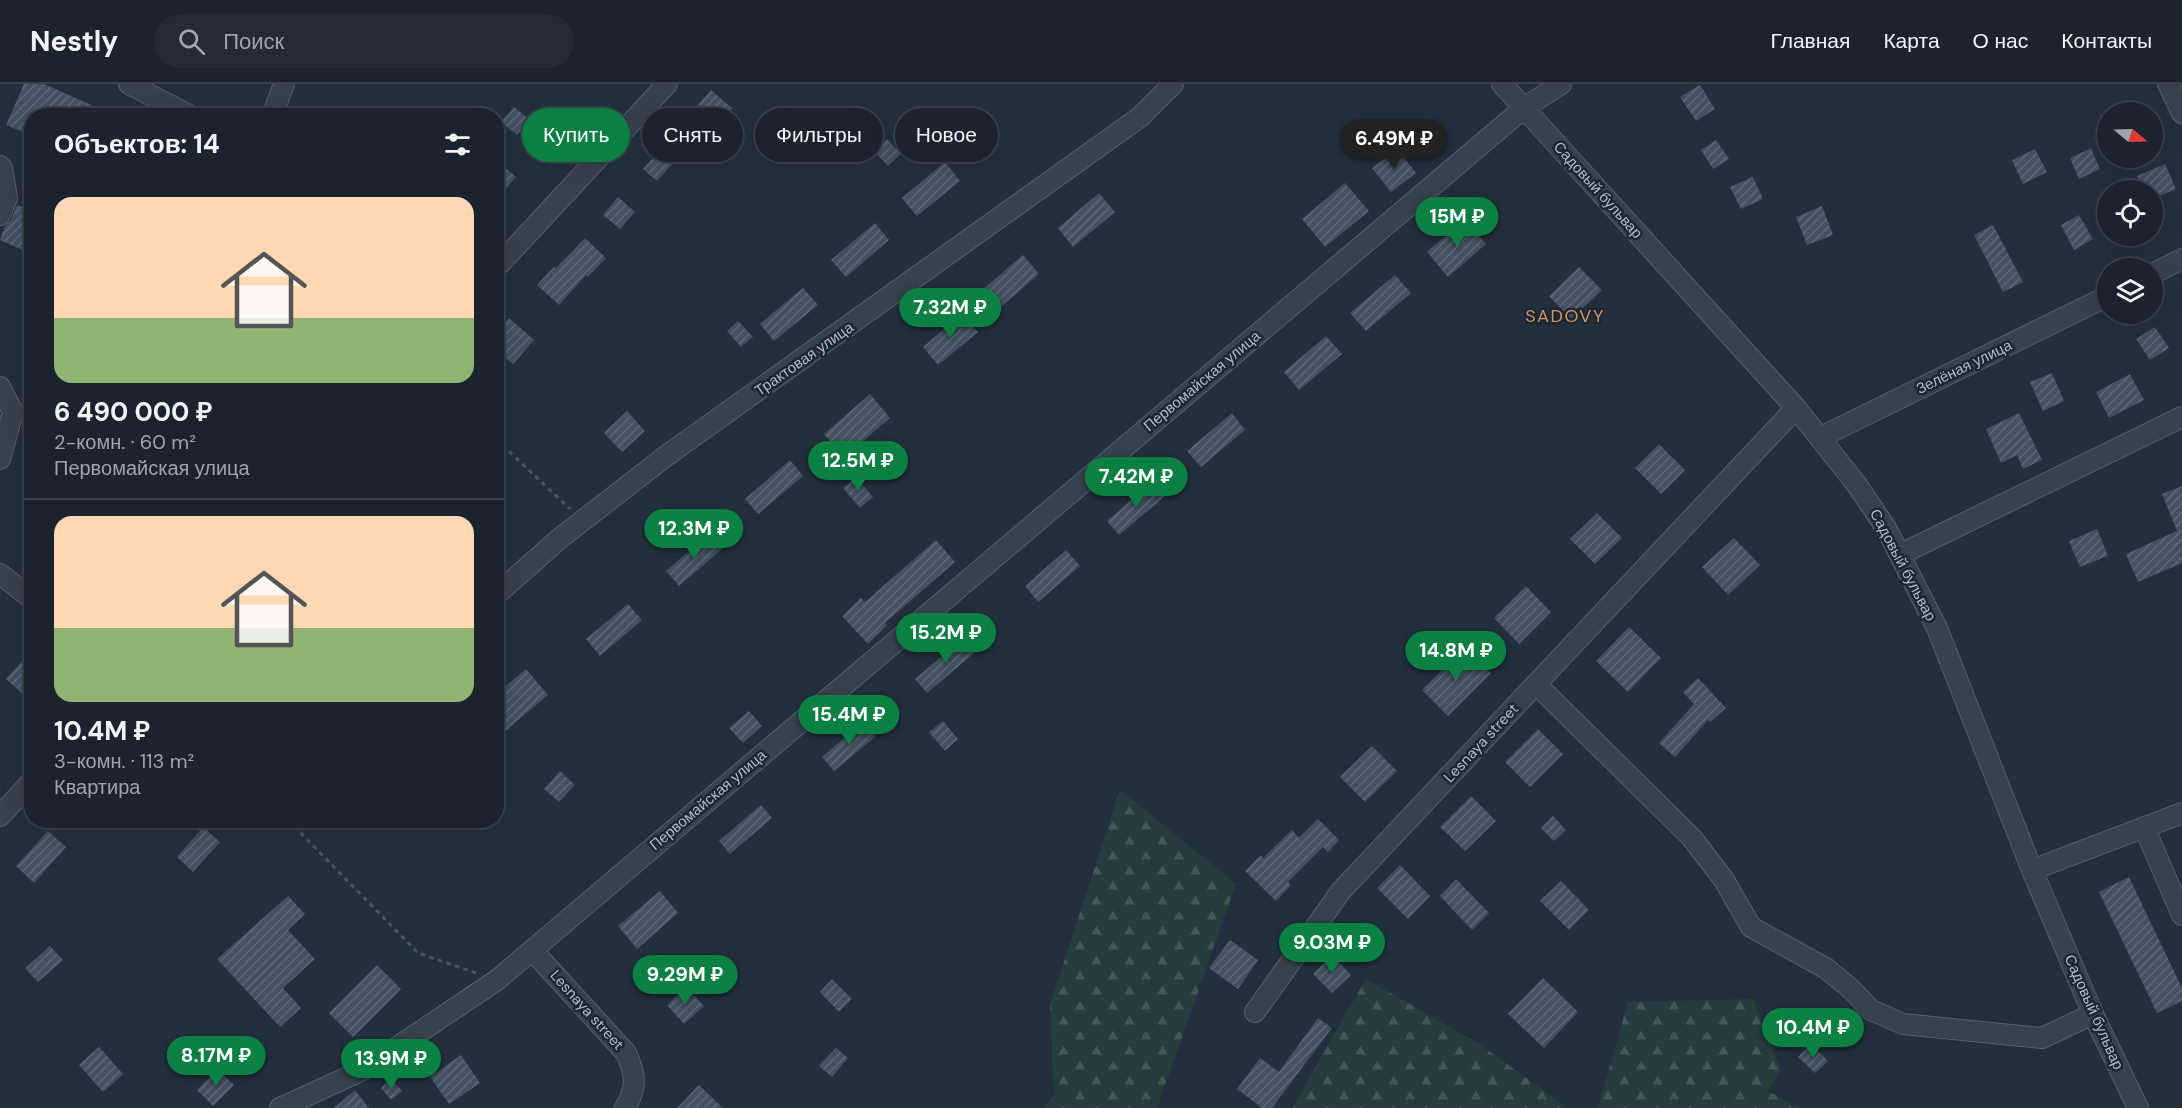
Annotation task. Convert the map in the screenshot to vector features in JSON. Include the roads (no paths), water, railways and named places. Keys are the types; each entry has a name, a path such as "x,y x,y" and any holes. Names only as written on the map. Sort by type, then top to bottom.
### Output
{"street":[{"path":"129,84 176,108"},
{"path":"275,108 284,84"},
{"path":"504,259 667,84"},
{"name":"Трактовая улица","path":"504,588 559,538 666,456 1140,117 1173,84"},
{"name":"Садовый бульвар","path":"1502,84 1796,408 1821,437 1886,528 1937,628 2032,870 2093,1014 2138,1108"},
{"name":"Первомайская улица","path":"280,1108 363,1070 497,980 1524,108 1561,84"},
{"path":"2168,84 2182,113"},
{"path":"0,165 7,198 0,215"},
{"path":"2163,269 2182,260"},
{"name":"Зелёная улица","path":"1821,437 2097,301"},
{"path":"0,387 13,412 0,459"},
{"name":"Lesnaya street","path":"1255,1011 1341,891 1796,408"},
{"path":"1901,554 2182,417"},
{"path":"0,574 24,593"},
{"path":"1536,684 1692,838 1724,880 1751,927 1827,969 1871,1010 1903,1024 2042,1038 2093,1014"},
{"path":"0,816 24,790"},
{"path":"2032,870 2182,813"},
{"path":"2144,827 2182,915"},
{"name":"Lesnaya street","path":"532,950 626,1053 633,1067 635,1082 626,1108"}],"district":[{"name":"SADOVY","path":"1565,316"}]}
